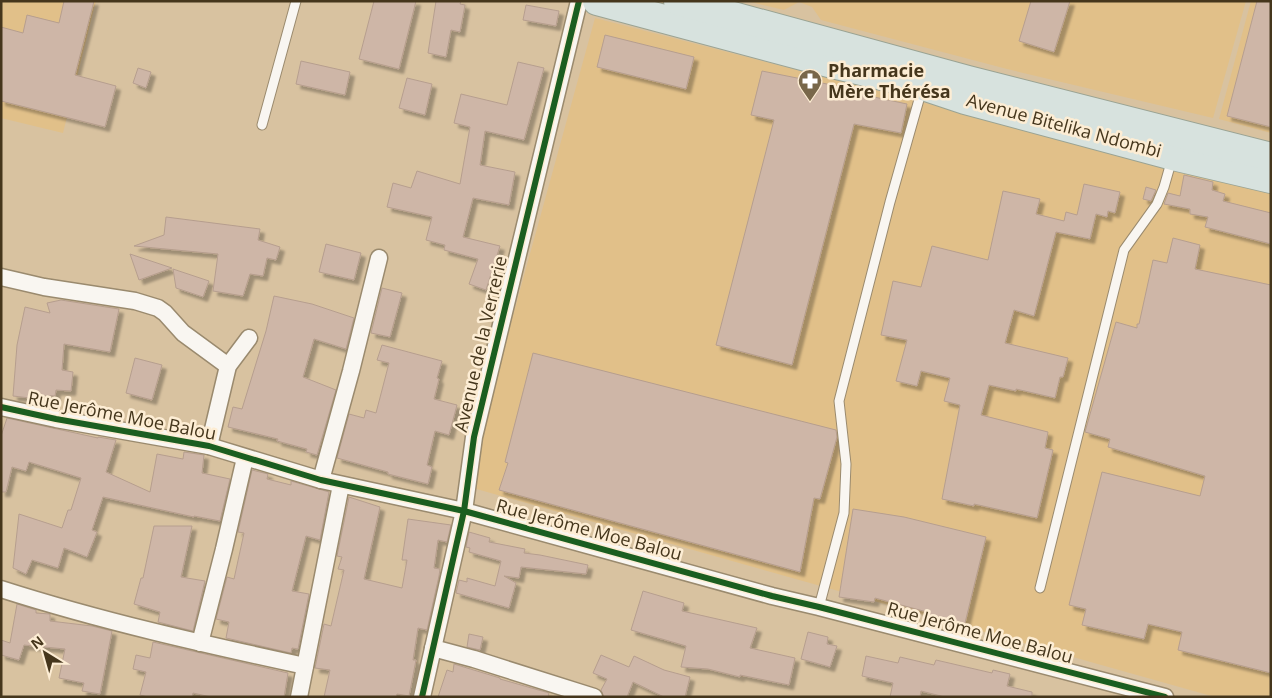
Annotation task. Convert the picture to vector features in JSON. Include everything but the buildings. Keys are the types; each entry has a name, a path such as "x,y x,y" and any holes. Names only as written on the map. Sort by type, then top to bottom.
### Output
{"highway":[{"name":"Avenue Bitelika Ndombi","path":"597,1 923,86 965,100 1175,145 1271,158"},
{"name":"Avenue Bitelika Ndombi","path":"678,1 968,80 1175,145 1271,179"}],"street":[{"name":"Avenue de la Verrerie","path":"422,697 464,512 474,437 579,1"},
{"path":"322,480 379,258"},
{"path":"1,277 44,287 135,301 158,308 183,333 228,366"},
{"path":"209,446 228,366 249,338"},
{"name":"Rue Jerôme Moe Balou","path":"1,407 56,419 209,446 341,485 464,512 772,596 1165,697"},
{"path":"200,643 245,458"},
{"path":"299,697 341,485"},
{"path":"1,589 44,603 200,643 305,666"},
{"path":"433,648 594,697"}],"lane":[{"path":"262,125 296,1"},
{"path":"819,607 844,513 846,464 839,401 890,202 923,86"},
{"path":"1040,588 1124,250 1157,204 1164,188 1175,145"}],"shaded area":[{"path":"1,1 96,1 63,133 1,118"},
{"path":"747,1 1246,1 1213,118 1007,69 821,20 812,7 799,2 784,10"},
{"path":"1251,1 1271,1 1271,133 1219,119"},
{"path":"595,18 1271,192 1271,697 1215,697 466,486"}],"cycle path":[{"path":"422,697 464,511 474,437 579,1"},
{"path":"1,407 56,419 209,446 321,480 464,511 772,596 1165,697"}],"place":[{"name":"Pharmacie Mère Thérésa","path":"810,102"}]}
